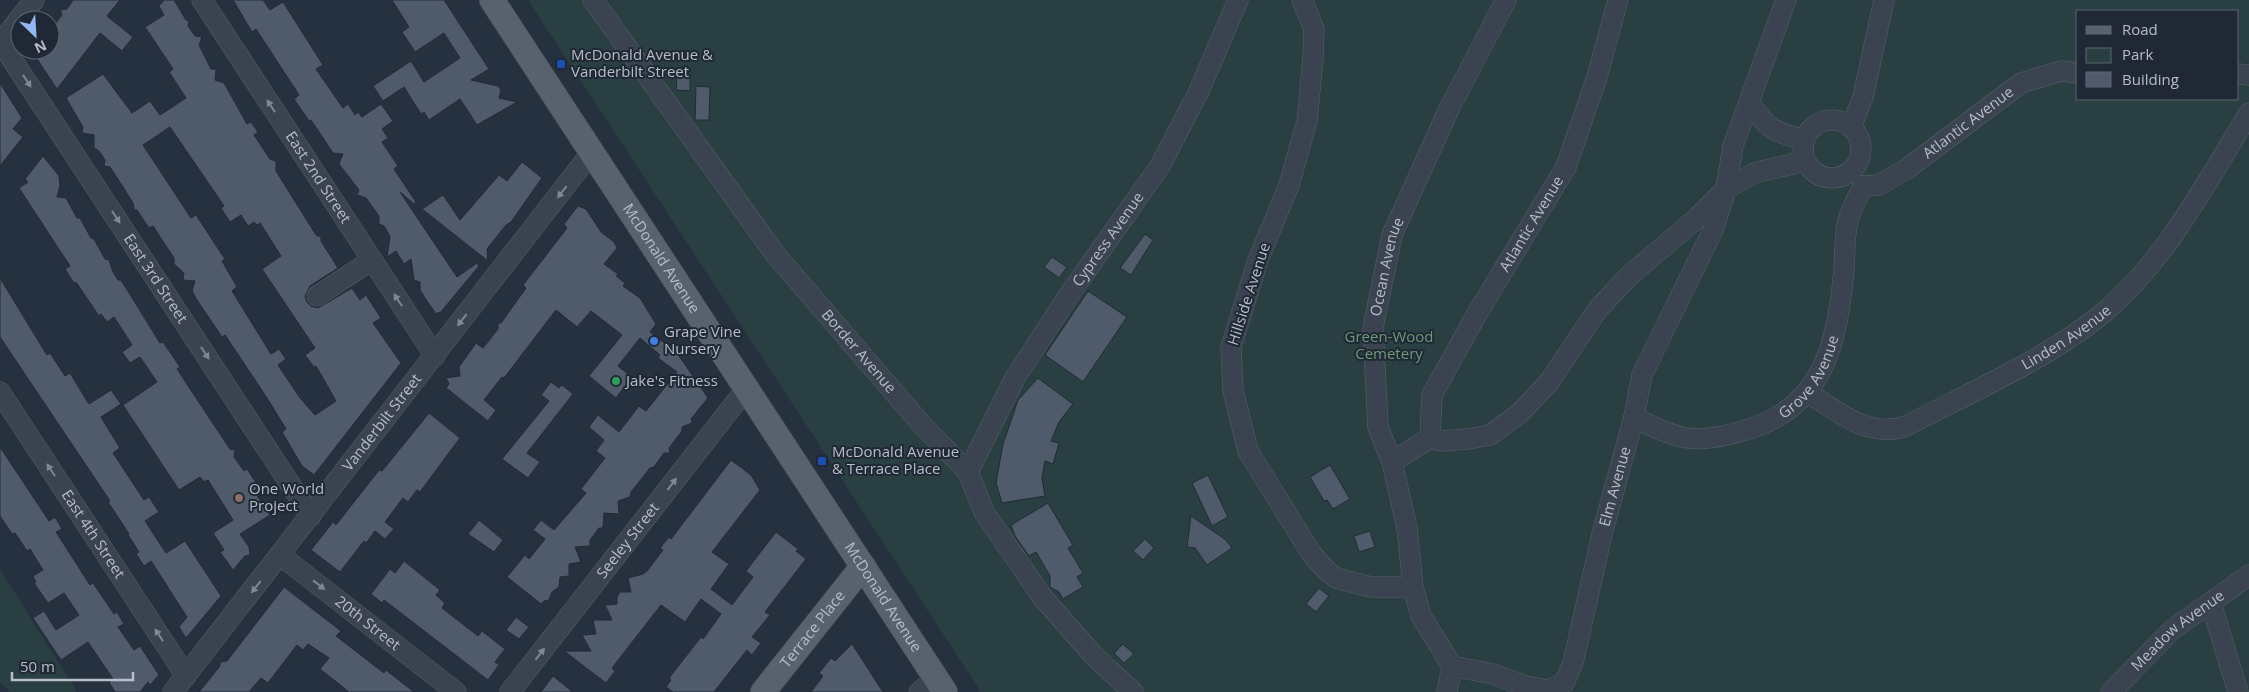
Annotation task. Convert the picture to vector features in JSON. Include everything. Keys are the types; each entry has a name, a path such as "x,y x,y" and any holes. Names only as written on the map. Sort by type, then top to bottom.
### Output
{"main road":[{"name":"McDonald Avenue","path":"492,0 862,566 933,687"},
{"name":"Terrace Place","path":"764,692 862,566"}],"street":[{"path":"0,42 34,0"},
{"name":"East 2nd Street","path":"202,0 435,356"},
{"name":"Border Avenue","path":"593,0 775,254 923,426 968,472 984,512 1043,598 1095,657 1133,692"},
{"name":"Cypress Avenue","path":"968,472 1015,378 1071,292 1160,166 1198,92 1238,0"},
{"name":"Hillside Avenue","path":"1302,0 1314,29 1314,58 1307,121 1289,185 1258,260 1231,346 1233,390 1248,452 1311,554 1336,578 1371,587 1413,587"},
{"name":"Ocean Avenue","path":"1452,666 1421,616 1413,587 1407,528 1392,462 1378,427 1373,328 1392,235 1449,109 1506,0"},
{"name":"Atlantic Avenue","path":"1430,438 1432,395 1478,312 1566,167 1597,77 1618,0"},
{"path":"1726,189 1733,146 1786,0"},
{"path":"1850,127 1862,97 1884,0"},
{"name":"East 3rd Street","path":"0,42 311,516"},
{"name":"Atlantic Avenue","path":"1863,186 1879,184 1908,168 2021,83 2061,71 2076,73"},
{"path":"1750,103 1764,123 1780,134 1804,140"},
{"name":"Linden Avenue","path":"1808,393 1862,427 1893,431 1906,426 2025,363 2076,333 2103,313 2129,289 2162,248 2184,220 2249,113"},
{"path":"1833,120 1850,127 1860,142 1859,160 1846,175 1827,178 1810,169 1804,161 1804,140 1812,128 1824,121 1833,120"},
{"name":"Vanderbilt Street","path":"174,692 592,153"},
{"path":"1392,462 1430,438 1441,440 1468,439 1490,434 1520,413 1548,382 1598,309 1630,275 1696,219 1726,189 1754,173 1804,161"},
{"path":"1854,168 1863,186"},
{"name":"Grove Avenue","path":"1634,417 1665,434 1681,439 1726,436 1772,419 1808,393 1819,378 1836,333 1848,221 1863,186"},
{"name":"Elm Avenue","path":"1452,666 1493,674 1526,686 1548,690 1564,682 1573,663 1604,526 1634,417 1642,375 1713,230 1726,189"},
{"path":"316,296 372,260"},
{"name":"Seeley Street","path":"510,692 746,389"},
{"name":"East 4th Street","path":"0,392 186,676"},
{"name":"20th Street","path":"280,555 456,692"},
{"name":"Meadow Avenue","path":"2110,692 2173,629 2249,575"},
{"path":"2211,603 2238,692"},
{"path":"1447,692 1452,666"}],"green space":[{"name":"Green-Wood Cemetery","path":"528,0 2249,0 2249,692 981,692"},
{"path":"0,569 77,692 10,692 0,682"}],"building":[{"path":"73,0 120,0 107,16 133,37 122,51 100,33 57,89 38,60 60,60 60,18 62,15 60,10 67,9"},
{"path":"164,0 174,0 186,20 189,21 188,26 195,36 202,37 199,45 211,69 216,69 215,80 224,83 247,124 251,122 258,132 254,135 270,159 276,161 276,171 316,235 321,237 321,241 338,268 310,286 305,296 307,302 311,306 318,308 352,288 360,300 366,295 381,318 373,323 401,363 314,475 302,466 282,432 286,429 267,398 225,335 222,337 197,300 192,291 195,281 183,280 184,273 174,264 174,258 153,226 149,228 137,210 134,210 133,203 110,167 104,166 105,160 99,151 94,148 94,135 82,133 83,127 66,98 103,74 132,113 150,101 160,115 186,98 169,72 173,69 145,27 164,15 159,6","holes":["170,127 224,206 221,208 230,222 241,215 248,226 254,222 257,225 260,223 281,256 262,269 315,348 305,355 314,367 316,366 336,401 315,415 300,398 278,365 286,359 279,349 271,354 232,291 237,287 222,261 225,259 196,215 191,218 143,145"]},
{"path":"233,0 263,0 270,10 283,2 323,65 316,69 343,108 348,104 355,115 358,112 362,117 381,104 393,121 382,129 388,138 382,142 398,166 394,169 416,202 414,204 400,192 457,277 477,263 479,266 440,313 436,314 420,290 420,282 414,280 411,259 404,264 396,251 387,257 390,236 384,226 379,224 379,216 366,198 357,195 359,190 339,164 343,154 333,153 311,120 309,121 294,99 299,95 256,29 252,32"},
{"path":"392,0 444,0 489,69 471,80 498,86 501,90 499,98 517,102 477,125 460,99 429,120 424,112 421,114 404,87 383,101 373,86 411,61 424,82 460,58 444,33 415,52 402,32 409,27"},
{"path":"677,75 690,75 690,91 676,90"},
{"path":"0,83 22,118 13,129 23,137 0,166"},
{"path":"696,86 710,87 709,120 695,120"},
{"path":"43,156 59,176 60,186 57,197 66,198 77,218 80,218 105,259 109,260 113,272 118,280 121,280 160,343 163,342 180,367 177,369 230,449 235,450 234,457 244,471 247,469 259,487 254,491 270,515 240,534 249,547 250,555 245,556 233,570 220,552 224,550 213,533 233,520 208,480 204,482 200,477 179,490 123,405 157,382 140,357 130,363 122,352 132,345 114,317 107,322 101,314 99,316 76,282 74,283 65,269 70,266 19,188 28,182 25,179"},
{"path":"522,162 542,178 511,222 506,225 487,249 488,261 422,209 443,195 460,220 499,175 507,181"},
{"path":"578,206 586,209 601,232 614,242 617,248 604,264 618,274 616,276 625,283 623,286 640,298 656,324 650,332 680,355 708,398 691,419 692,423 682,427 682,431 669,448 670,453 664,453 654,467 650,468 631,492 630,497 618,501 619,514 604,513 603,528 599,528 590,540 590,546 575,547 581,562 569,564 569,576 560,577 559,587 552,592 549,600 541,604 507,577 525,555 529,559 545,539 533,530 541,520 554,530 586,493 581,489 605,458 596,451 604,440 589,427 598,415 619,432 639,406 646,411 677,372 658,358 660,355 640,338 618,366 632,377 616,398 589,376 622,335 591,311 577,327 556,310 504,378 502,377 484,400 496,410 488,421 446,388 449,384 446,378 460,376 459,367 476,343 483,348 498,329 498,323 501,323 526,288 523,285 567,228 564,224"},
{"path":"1145,234 1153,240 1131,275 1120,268"},
{"path":"1052,257 1067,267 1059,278 1044,267"},
{"path":"0,278 47,355 50,353 65,376 70,373 89,404 111,390 121,404 101,417 120,448 113,453 144,500 149,497 159,512 145,521 166,553 185,541 221,596 186,638 179,627 187,617 151,561 144,566 136,554 139,552 129,534 108,502 110,501 0,337"},
{"path":"1088,291 1127,317 1083,382 1045,355"},
{"path":"1038,378 1073,404 1059,422 1051,441 1059,443 1053,464 1045,461 1042,478 1045,496 1002,503 996,483 1003,444 1018,400"},
{"path":"551,382 559,388 562,385 573,394 527,453 540,462 528,478 502,459 549,401 541,395"},
{"path":"429,413 460,438 420,492 417,490 408,502 403,498 385,522 394,529 385,539 375,531 366,543 364,541 340,572 311,550 333,522 336,525 379,470 382,471"},
{"path":"0,447 49,521 55,517 62,529 56,532 90,585 93,583 114,614 117,612 124,624 118,627 134,650 140,646 159,675 150,685 148,682 140,692 115,692 109,682 113,679 88,642 61,660 33,618 44,611 56,630 79,615 64,593 48,603 34,583 36,582 33,576 43,570 30,549 27,551 0,516"},
{"path":"731,460 751,475 760,490 712,552 729,564 711,589 732,605 753,577 746,571 776,532 798,549 796,551 806,559 765,612 770,615 752,637 761,643 752,655 747,650 714,692 673,692 666,687 671,680 669,678 701,637 703,639 721,614 701,599 685,622 661,605 612,668 615,671 606,683 564,651 591,651 582,635 596,634 593,620 612,620 605,605 617,604 617,597 620,592 631,592 628,578 647,571 663,550 660,548 669,537 671,539"},
{"path":"1330,465 1350,499 1333,509 1327,500 1324,501 1310,477"},
{"path":"1208,475 1228,517 1212,526 1192,483"},
{"path":"1048,503 1073,545 1068,548 1083,573 1077,577 1083,587 1063,599 1059,592 1050,587 1050,576 1036,552 1029,556 1015,536 1011,525"},
{"path":"1191,516 1226,540 1232,548 1207,565 1195,548 1187,547"},
{"path":"479,520 503,540 494,552 468,534"},
{"path":"1370,531 1375,547 1359,552 1354,536"},
{"path":"1145,539 1154,548 1143,560 1133,551"},
{"path":"404,561 440,590 436,595 445,603 442,608 478,636 482,631 505,649 495,662 499,665 488,680 384,600 382,603 371,594 390,569 395,573"},
{"path":"284,587 341,631 336,636 384,673 386,670 414,692 349,692 320,669 329,658 308,644 303,650 297,645 268,683 261,678 249,692 199,692 220,666 220,662 227,661"},
{"path":"1319,588 1329,596 1316,612 1306,604"},
{"path":"516,617 529,627 519,639 506,630"},
{"path":"852,644 883,692 811,692 823,676 819,673 831,658 835,661"},
{"path":"1123,644 1134,654 1124,663 1114,653"},
{"path":"553,676 573,692 541,692"}],"place":[{"name":"McDonald Avenue & Vanderbilt Street","path":"561,64"},
{"name":"Grape Vine Nursery","path":"654,341"},
{"name":"Jake's Fitness","path":"616,381"},
{"name":"McDonald Avenue & Terrace Place","path":"822,461"},
{"name":"One World Project","path":"239,498"}]}
